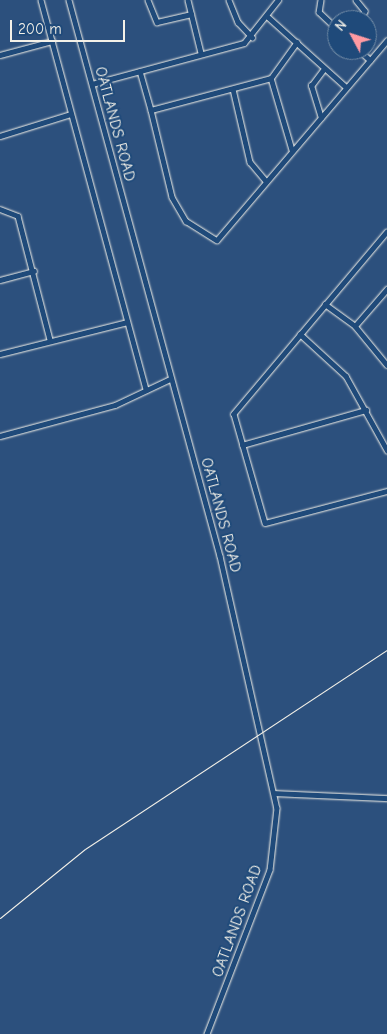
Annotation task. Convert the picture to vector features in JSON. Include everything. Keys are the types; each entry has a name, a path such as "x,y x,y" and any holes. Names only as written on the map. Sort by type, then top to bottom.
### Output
{"street":[{"path":"41,0 126,322 146,390"},
{"name":"OATLANDS ROAD","path":"69,0 170,378 220,556 275,793 277,838 270,870 208,1034"},
{"path":"148,0 157,22 191,14"},
{"path":"188,0 201,53"},
{"path":"229,0 238,22 252,37"},
{"path":"92,84 252,37 268,17 278,0"},
{"path":"321,0 319,12 327,20"},
{"path":"356,0 365,10"},
{"path":"268,17 346,87"},
{"path":"377,52 387,40"},
{"path":"0,55 52,42"},
{"path":"151,110 271,78 298,42"},
{"path":"140,71 172,197 186,221 209,238 217,240 266,180 322,118 370,60"},
{"path":"322,118 310,86 324,69"},
{"path":"271,78 292,150"},
{"path":"233,89 250,162 266,180"},
{"path":"0,136 71,114"},
{"path":"0,209 18,216 34,271 50,340"},
{"path":"387,232 234,414 265,522 387,491"},
{"path":"0,280 34,271"},
{"path":"355,326 387,289"},
{"path":"380,298 387,300"},
{"path":"325,304 355,326 387,365"},
{"path":"0,354 126,322"},
{"path":"300,334 342,371 366,410 387,450"},
{"path":"0,436 115,405 170,378"},
{"path":"242,445 366,410"},
{"path":"275,793 387,798"}],"railway":[{"path":"0,918 85,849 387,650"}]}
